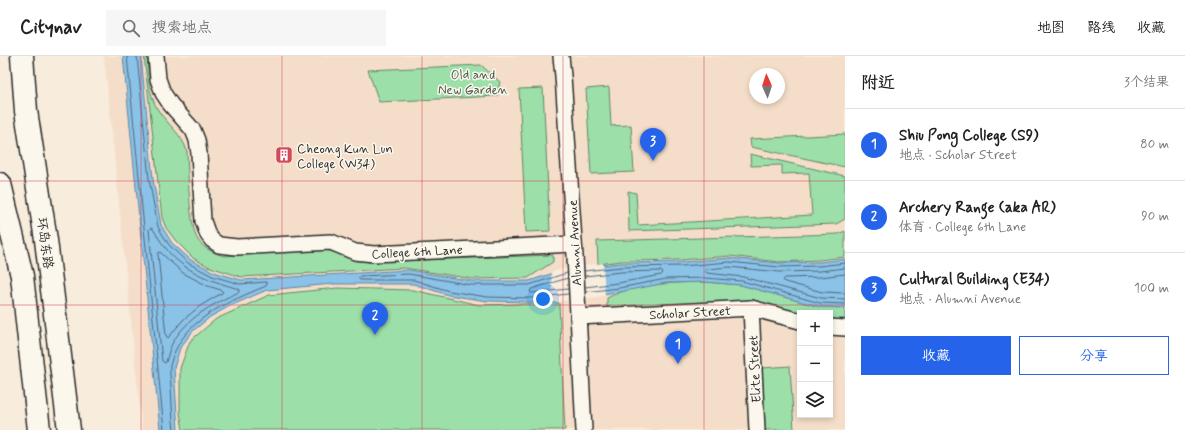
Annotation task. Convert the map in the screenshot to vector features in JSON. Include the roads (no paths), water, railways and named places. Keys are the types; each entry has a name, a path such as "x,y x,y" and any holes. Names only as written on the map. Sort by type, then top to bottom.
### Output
{"main road":[{"name":"环岛东路","path":"22,56 26,111 46,240 69,430"},
{"path":"0,184 22,276 39,430"}],"street":[{"name":"College 6th Lane","path":"156,56 158,79 163,92 171,105 193,130 197,140 203,221 208,235 212,240 219,244 228,246 331,242 354,252 374,254 575,250"},
{"name":"Alumni Avenue","path":"561,56 575,250 584,430"},
{"name":"Scholar Street","path":"578,315 751,308 797,320"},
{"name":"Elite Street","path":"751,308 757,430"},
{"path":"833,327 845,328"}],"water":[{"path":"123,56 141,56 153,179 161,225 172,243 191,260 214,272 241,280 409,270 472,281 529,281 566,269 620,263 682,262 729,258 778,263 819,262 845,259 845,308 820,307 741,285 705,282 666,283 619,292 531,302 487,301 448,295 413,284 333,284 267,290 230,306 210,317 193,331 180,348 174,368 178,430 160,430"}],"place":[{"name":"Cheong Kun Lun College (W34)","path":"284,155"},
{"name":"Cultural Building (E34)","path":"653,161"},
{"name":"Archery Range (aka AR)","path":"375,335"},
{"name":"Shiu Pong College (S9)","path":"678,364"}],"park label":[{"name":"Old and New Garden","path":"473,82"}]}
